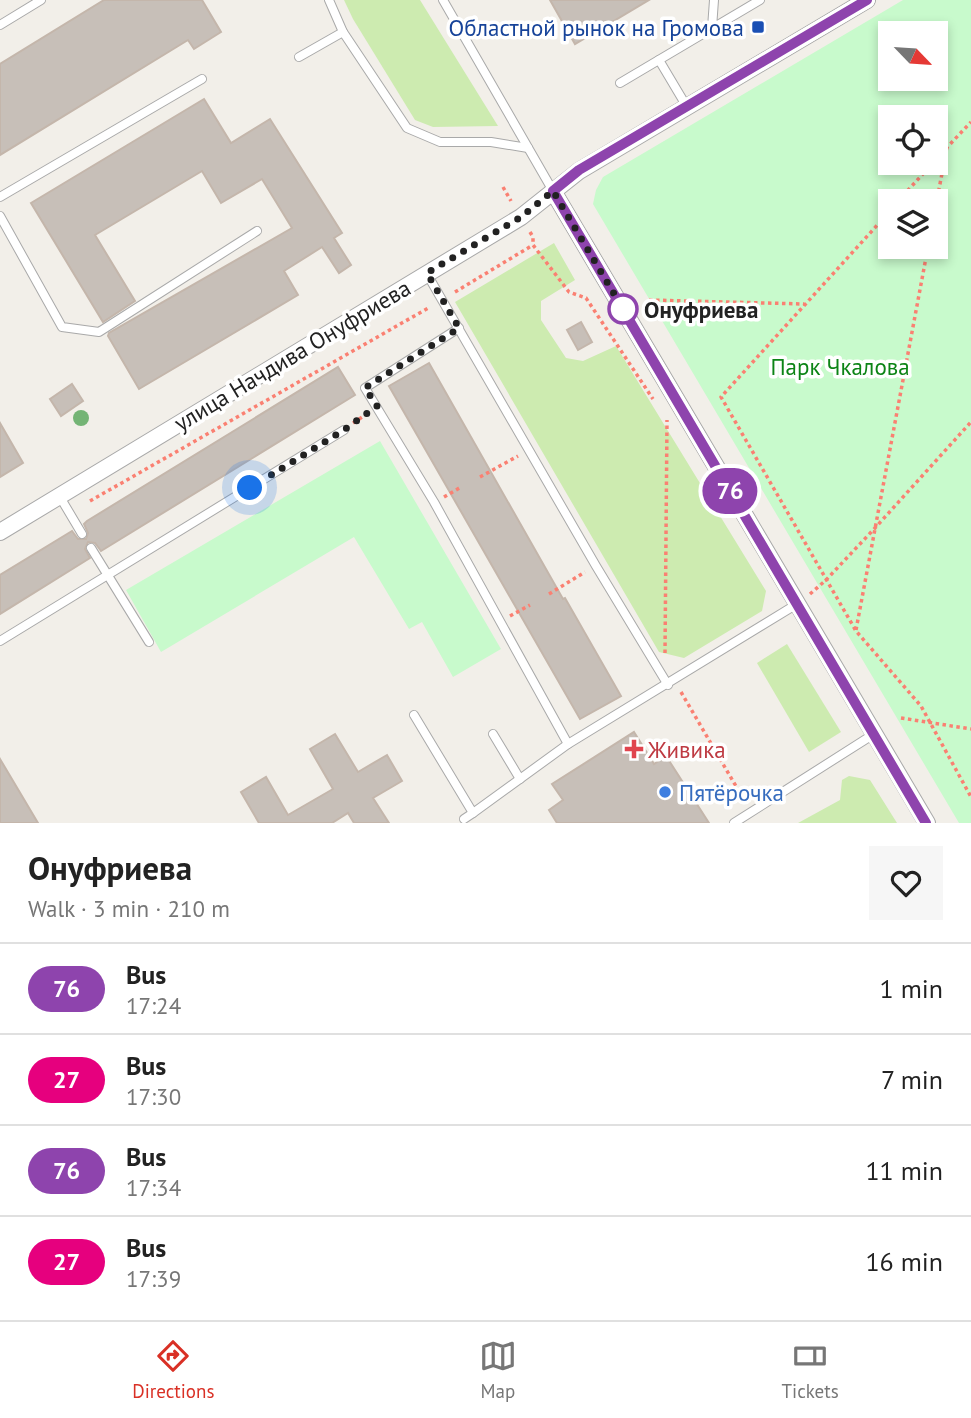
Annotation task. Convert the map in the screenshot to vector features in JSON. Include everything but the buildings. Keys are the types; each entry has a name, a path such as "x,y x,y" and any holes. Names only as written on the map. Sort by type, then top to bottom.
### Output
{"street":[{"name":"улица Начдива Онуфриева","path":"0,532 521,217 579,170 867,0"},
{"path":"553,191 926,823"}],"lane":[{"path":"0,25 41,0"},
{"path":"329,0 343,32 407,128 440,142 491,142 528,148"},
{"path":"443,0 553,191"},
{"path":"712,28 713,0"},
{"path":"620,82 760,0"},
{"path":"299,57 343,32"},
{"path":"659,60 687,107"},
{"path":"0,197 202,79"},
{"path":"0,216 62,327 99,332 257,232"},
{"path":"427,273 596,566 674,684"},
{"path":"459,328 365,388 568,744"},
{"path":"0,641 344,430"},
{"path":"60,497 82,534"},
{"path":"91,548 149,642"},
{"path":"464,819 568,744 674,684 701,661 797,604"},
{"path":"414,715 473,813"},
{"path":"493,734 520,779"},
{"path":"734,823 874,734"}],"path":[{"path":"948,146 971,122"},
{"path":"909,189 922,175"},
{"path":"878,224 721,397 856,631 921,706 971,797"},
{"path":"533,237 533,245 569,292 586,298 653,399"},
{"path":"68,513 533,245"},
{"path":"856,631 926,259"},
{"path":"649,300 805,304"},
{"path":"344,430 377,406"},
{"path":"660,410 668,421 665,665 749,808"},
{"path":"797,604 826,580 971,422"},
{"path":"480,477 529,450"},
{"path":"549,594 596,566"},
{"path":"500,622 530,605"},
{"path":"901,718 971,729"}],"green space":[{"path":"344,0 420,0 498,126 433,127 415,120"},
{"name":"Парк Чкалова","path":"903,0 971,0 971,823 959,823 593,204 603,177"},
{"path":"554,243 575,280 541,301 541,320 566,358 583,361 616,346 766,591 762,611 684,658 659,652 455,302"},
{"path":"380,441 501,649 453,677 422,622 409,629 354,537 161,652 126,590"},
{"path":"787,644 841,732 809,752 757,663"},
{"path":"849,776 870,780 897,823 798,823 840,800 842,780"}],"bus line":[{"name":"76","path":"867,0 579,170 553,191 926,823"}],"place":[{"name":"Областной рынок на Громова","path":"758,27"},
{"name":"Онуфриева","path":"623,309"},
{"name":"Живика","path":"634,749"},
{"name":"Пятёрочка","path":"665,792"}],"route":[{"path":"250,488 344,430 377,406 365,388 459,328 427,273 521,217 553,191 623,309"}]}
